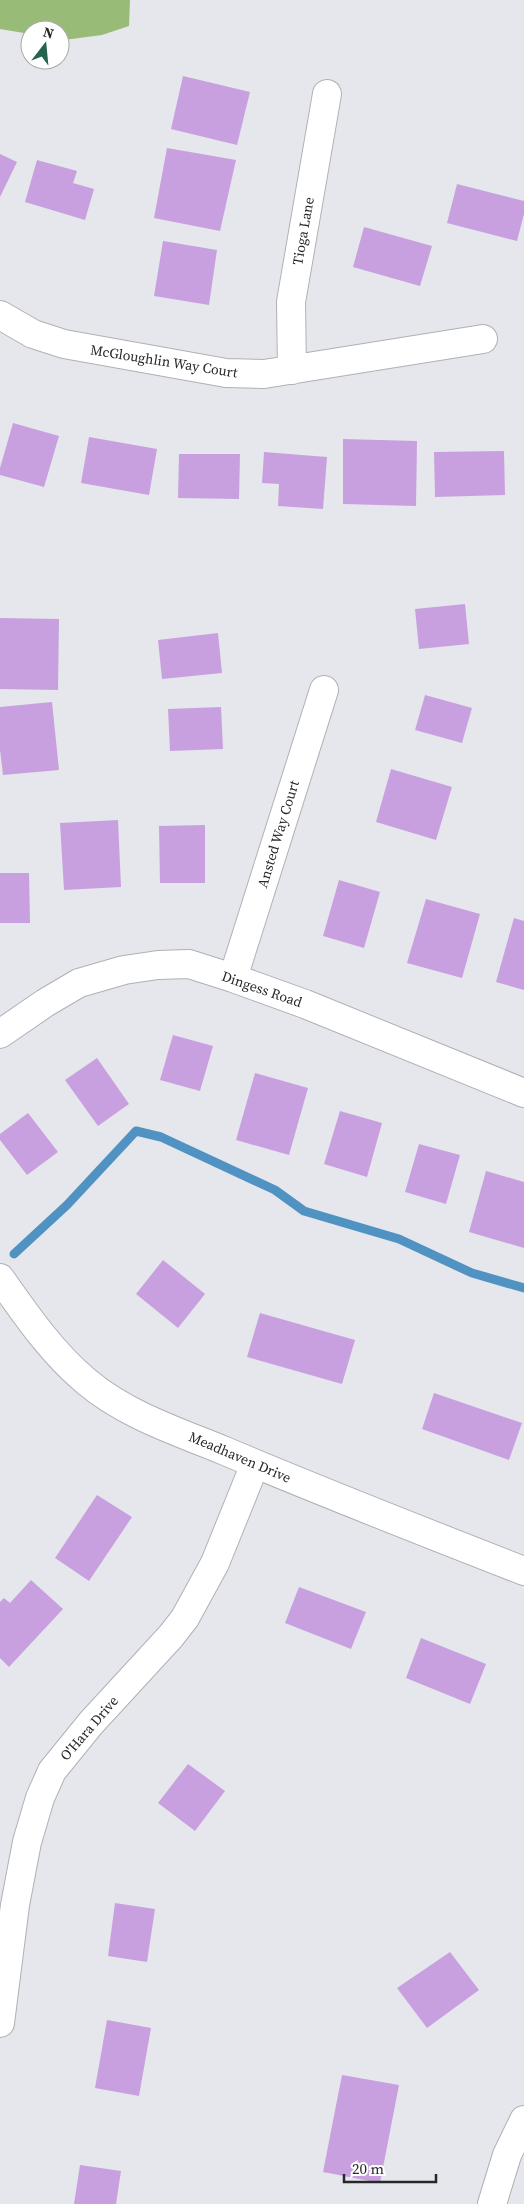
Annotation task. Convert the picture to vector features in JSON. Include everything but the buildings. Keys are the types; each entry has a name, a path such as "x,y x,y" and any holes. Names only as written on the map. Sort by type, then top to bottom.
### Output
{"street":[{"name":"Tioga Lane","path":"292,370 291,302 327,94"},
{"name":"McGloughlin Way Court","path":"0,315 33,334 64,344 226,373 264,374 483,338"},
{"name":"Ansted Way Court","path":"233,978 324,690"},
{"name":"Dingess Road","path":"0,1034 45,1003 79,983 124,970 158,965 189,964 305,1004 524,1093"},
{"name":"Meadhaven Drive","path":"0,1278 37,1331 72,1369 88,1384 133,1412 255,1464 524,1572"},
{"name":"O'Hara Drive","path":"0,2023 15,1904 27,1842 40,1798 52,1771 91,1723 171,1636 185,1618 215,1563 255,1464"},
{"path":"492,2204 507,2155 524,2120"}],"green space":[{"path":"0,0 130,0 129,26 102,35 70,39 70,20 20,20 20,32 0,29"}],"waterway":[{"path":"14,1254 67,1205 136,1131 161,1137 275,1190 304,1211 399,1239 472,1273 524,1288"}]}
